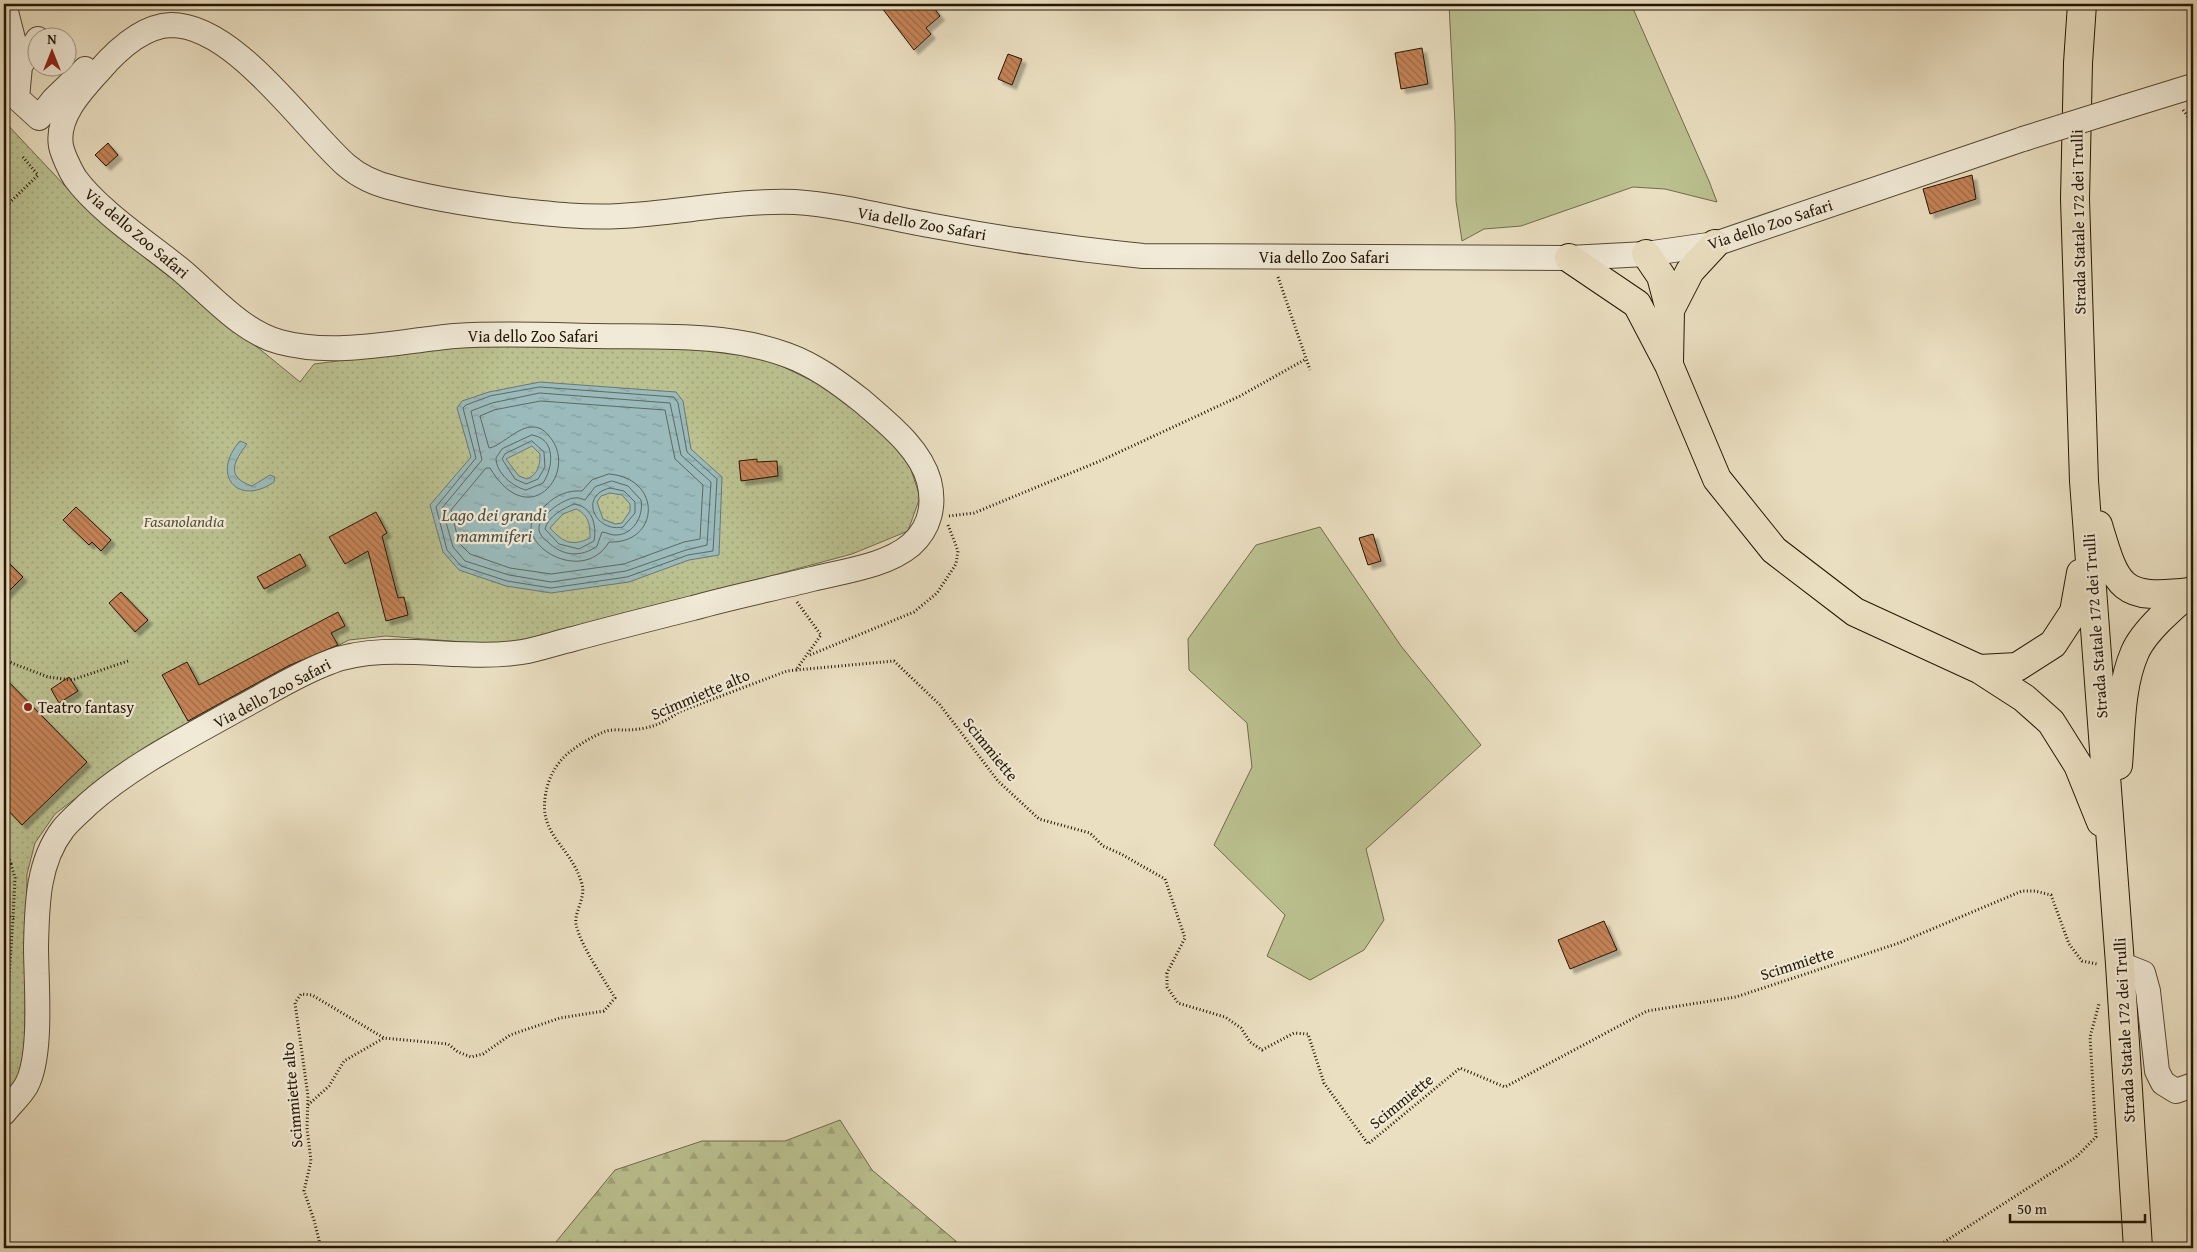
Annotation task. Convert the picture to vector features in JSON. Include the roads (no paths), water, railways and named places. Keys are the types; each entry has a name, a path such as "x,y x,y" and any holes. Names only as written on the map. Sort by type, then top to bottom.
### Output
{"main road":[{"name":"Strada Statale 172 dei Trulli","path":"2082,4 2078,63 2075,198 2084,481 2121,975 2138,1248"},
{"path":"1670,310 1690,271 1715,244"},
{"path":"1636,304 1636,278 1646,254"},
{"path":"1646,254 1660,276 1670,310 1669,365"},
{"path":"1569,258 1636,304 1669,365 1717,479 1774,550 1855,612 1979,669 2024,698 2051,722 2078,765 2110,844"},
{"path":"2084,481 2113,571 2124,585 2137,593 2158,596 2192,591"},
{"path":"1979,669 2017,666 2053,644 2074,612 2088,535"},
{"path":"2110,844 2125,688 2136,651 2158,620 2192,591"}],"street":[{"path":"4,4 20,66"},
{"path":"28,54 20,66 10,94 39,118 54,99 123,32 146,24 165,25"},
{"name":"Via dello Zoo Safari","path":"4,1113 29,1082 34,1061 37,999 36,947 42,868 65,826 104,790 130,770 273,690 336,659 360,653 491,655 525,652 854,569 890,558 909,547 924,530 930,519 932,503 928,476 913,450 880,417 836,380 796,358 758,346 709,339 577,335 464,336 319,348 280,342 261,335 99,204 76,180 62,152 60,125 81,92 112,56 132,40 150,30 165,25 195,29 217,41 242,59 282,95 346,165 364,178 390,188 460,203 576,216 620,216 773,202 804,203 832,206 931,226 1081,250 1143,256 1569,258 1646,254 1715,244 2023,140 2193,86"},
{"path":"2121,975 2144,972 2148,991 2155,1062 2163,1083 2176,1091 2193,1086"}],"water":[{"name":"Lago dei grandi mammiferi","path":"540,382 676,392 683,401 691,449 722,477 719,555 689,560 629,582 551,593 506,586 459,570 443,552 430,505 471,457 457,408 462,401 489,392","holes":["532,446 540,454 540,462 536,472 527,479 519,476 506,459","610,493 622,495 630,504 630,511 622,523 615,524 603,519 597,502 601,496","576,509 584,514 589,525 590,538 578,542 568,542 559,537 550,528 563,514"]},
{"path":"240,441 247,444 238,456 234,468 238,478 252,486 270,475 275,477 274,482 261,489 249,491 240,489 232,484 228,476 228,465 231,454"}],"place":[{"name":"Teatro fantasy","path":"28,707"}],"park label":[{"name":"Fasanolandia","path":"184,521"}]}
